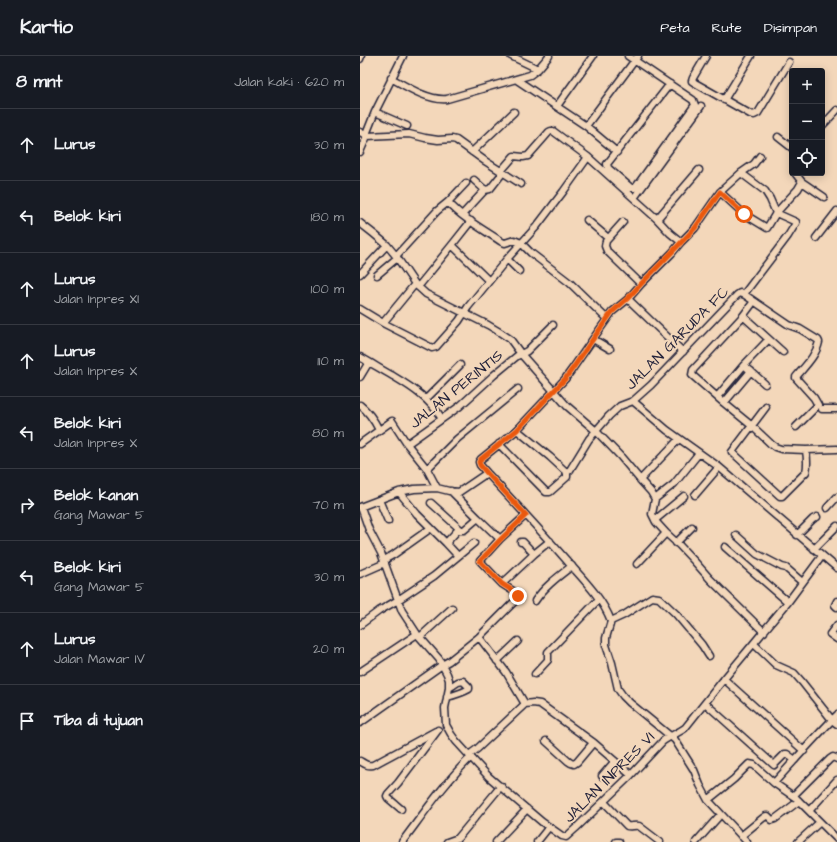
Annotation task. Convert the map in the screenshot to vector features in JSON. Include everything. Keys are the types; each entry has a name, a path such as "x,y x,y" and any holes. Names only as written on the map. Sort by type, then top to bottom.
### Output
{"street":[{"path":"360,152 375,112 403,56"},
{"path":"511,56 538,69"},
{"path":"391,78 411,90 441,100 517,80 530,75 538,69 548,56"},
{"path":"557,106 593,56"},
{"path":"628,56 636,58 693,100 695,105 634,188 631,188 607,167 607,164 670,84"},
{"path":"706,56 692,81 724,100 754,115 758,113 789,62"},
{"path":"724,100 751,56"},
{"path":"586,126 636,58"},
{"path":"517,80 586,126 617,152"},
{"path":"634,198 701,106"},
{"path":"825,123 837,110"},
{"path":"375,112 407,126"},
{"path":"472,152 514,112"},
{"path":"462,214 485,190 490,190 501,175 501,172 514,156 528,156 551,131 556,132 588,157 681,242"},
{"path":"360,132 367,136 409,134 438,140 452,139 459,142 501,172 521,184"},
{"path":"778,137 789,146"},
{"path":"747,842 708,800 694,770 678,744 671,736 622,696 618,689 606,645 606,638 611,621 599,599 572,566 487,473 479,462 517,430 553,391 573,368 612,312 628,298 695,228 720,192 741,173 754,164 760,156"},
{"path":"360,309 383,323 432,348 436,347 459,321 464,312 507,259 537,226 564,192 588,157"},
{"path":"657,219 699,170"},
{"path":"741,173 765,191 776,214 796,222 788,236 744,294"},
{"path":"798,176 802,182 824,197"},
{"path":"474,180 485,190"},
{"path":"377,275 397,257 437,211 448,202 466,182"},
{"path":"720,192 744,214 768,228 776,214 802,182"},
{"path":"448,202 453,208 502,242 505,243 514,240 521,243 531,253 570,283 607,319"},
{"path":"816,238 837,211"},
{"path":"383,323 452,245 470,220"},
{"path":"587,220 608,238"},
{"path":"623,222 608,238 605,246 607,251 641,284"},
{"path":"361,225 387,245 417,285 426,294 464,312 510,339 566,406 596,431 621,456 651,492 655,499"},
{"path":"360,274 387,245"},
{"path":"452,245 489,281"},
{"path":"507,259 519,271"},
{"name":"JALAN GARUDA FC","path":"499,444 546,492 550,492 567,477 567,472 570,470 589,439 609,416 620,406 633,401 651,385 740,293 744,294 789,325 800,329 818,340 819,344 810,361 796,376 796,378 814,398 818,405 796,427"},
{"path":"628,298 683,352"},
{"path":"752,304 692,373 693,377 775,447 781,449 806,450 837,449"},
{"path":"743,316 783,352"},
{"name":"JALAN PERINTIS","path":"407,444 460,406 494,375 527,351 554,325"},
{"path":"593,339 610,349"},
{"path":"717,397 744,365 768,340"},
{"path":"360,357 409,386 426,398 442,420"},
{"path":"360,377 369,362"},
{"path":"426,398 460,365"},
{"path":"744,365 765,384"},
{"path":"724,403 751,371"},
{"path":"427,469 457,439 518,389"},
{"path":"633,401 667,430 719,467 837,568"},
{"path":"360,405 372,416 379,430"},
{"path":"766,407 732,452 780,496 782,496 785,495 806,472 806,450"},
{"path":"822,408 837,410"},
{"path":"360,444 392,421 407,444 427,469 437,488"},
{"path":"517,430 567,472"},
{"path":"640,480 679,439"},
{"path":"699,453 674,484 655,499 652,514 666,533 699,566 710,580 764,632"},
{"path":"695,494 719,467"},
{"path":"360,761 369,766 373,765 446,725 445,708 449,680 442,665 432,650 419,636 406,617 398,600 381,553 369,530 360,507 399,492 423,488 437,488 459,492 487,473"},
{"path":"451,491 500,540"},
{"path":"399,492 417,514 458,556"},
{"path":"655,520 684,496"},
{"path":"827,508 837,497"},
{"path":"379,500 388,521"},
{"path":"432,503 461,530"},
{"path":"360,723 449,661 479,637 518,598 518,594 502,584 480,561 526,515"},
{"path":"797,535 816,517"},
{"path":"446,543 457,531 464,530 478,518"},
{"path":"814,549 837,526"},
{"path":"676,542 692,527"},
{"path":"360,574 384,562 431,528"},
{"path":"637,564 666,533"},
{"path":"736,535 757,554 786,568 802,582"},
{"path":"521,542 523,542 534,554"},
{"path":"502,584 534,554 550,542"},
{"path":"360,625 434,576 474,543"},
{"path":"726,547 788,602"},
{"name":"JALAN INPRES VI","path":"446,725 456,741 489,777 566,840 576,828 631,775 663,741 679,733 685,728 788,602 822,556"},
{"path":"535,601 538,596 572,566"},
{"path":"611,621 652,597 659,598 676,614 702,645 709,656"},
{"path":"535,674 548,660 548,652 599,599"},
{"path":"837,601 835,605 837,607"},
{"path":"360,672 419,636 452,608"},
{"path":"837,626 830,634 837,639"},
{"path":"479,637 511,679 525,704"},
{"path":"497,661 518,641"},
{"path":"754,644 776,665 794,673 835,720 774,783"},
{"path":"724,679 804,751"},
{"path":"447,697 466,691 469,689 469,686 463,681 458,682 449,688"},
{"path":"402,842 470,756 525,704 533,702 540,704 593,742 631,775"},
{"path":"705,703 774,765 787,754 795,760"},
{"path":"401,809 388,798 388,794 438,730"},
{"path":"546,742 571,764 574,764 593,742"},
{"path":"741,836 766,816 772,820 775,819 796,798 830,759 833,757 837,759"},
{"path":"602,776 615,761"},
{"path":"708,800 734,779 749,764 754,765 774,783 796,798 837,839"},
{"path":"808,811 837,780"},
{"path":"447,842 458,838 501,786"},
{"path":"604,802 627,826 637,825 660,842"},
{"path":"496,842 527,809"},
{"path":"696,842 721,814"},
{"path":"798,842 820,822"},
{"path":"537,842 549,827"}],"route":[{"path":"518,596 518,594 502,584 480,561 526,515 487,473 479,462 517,430 565,379 612,312 628,298 695,228 720,192 744,214"}]}
